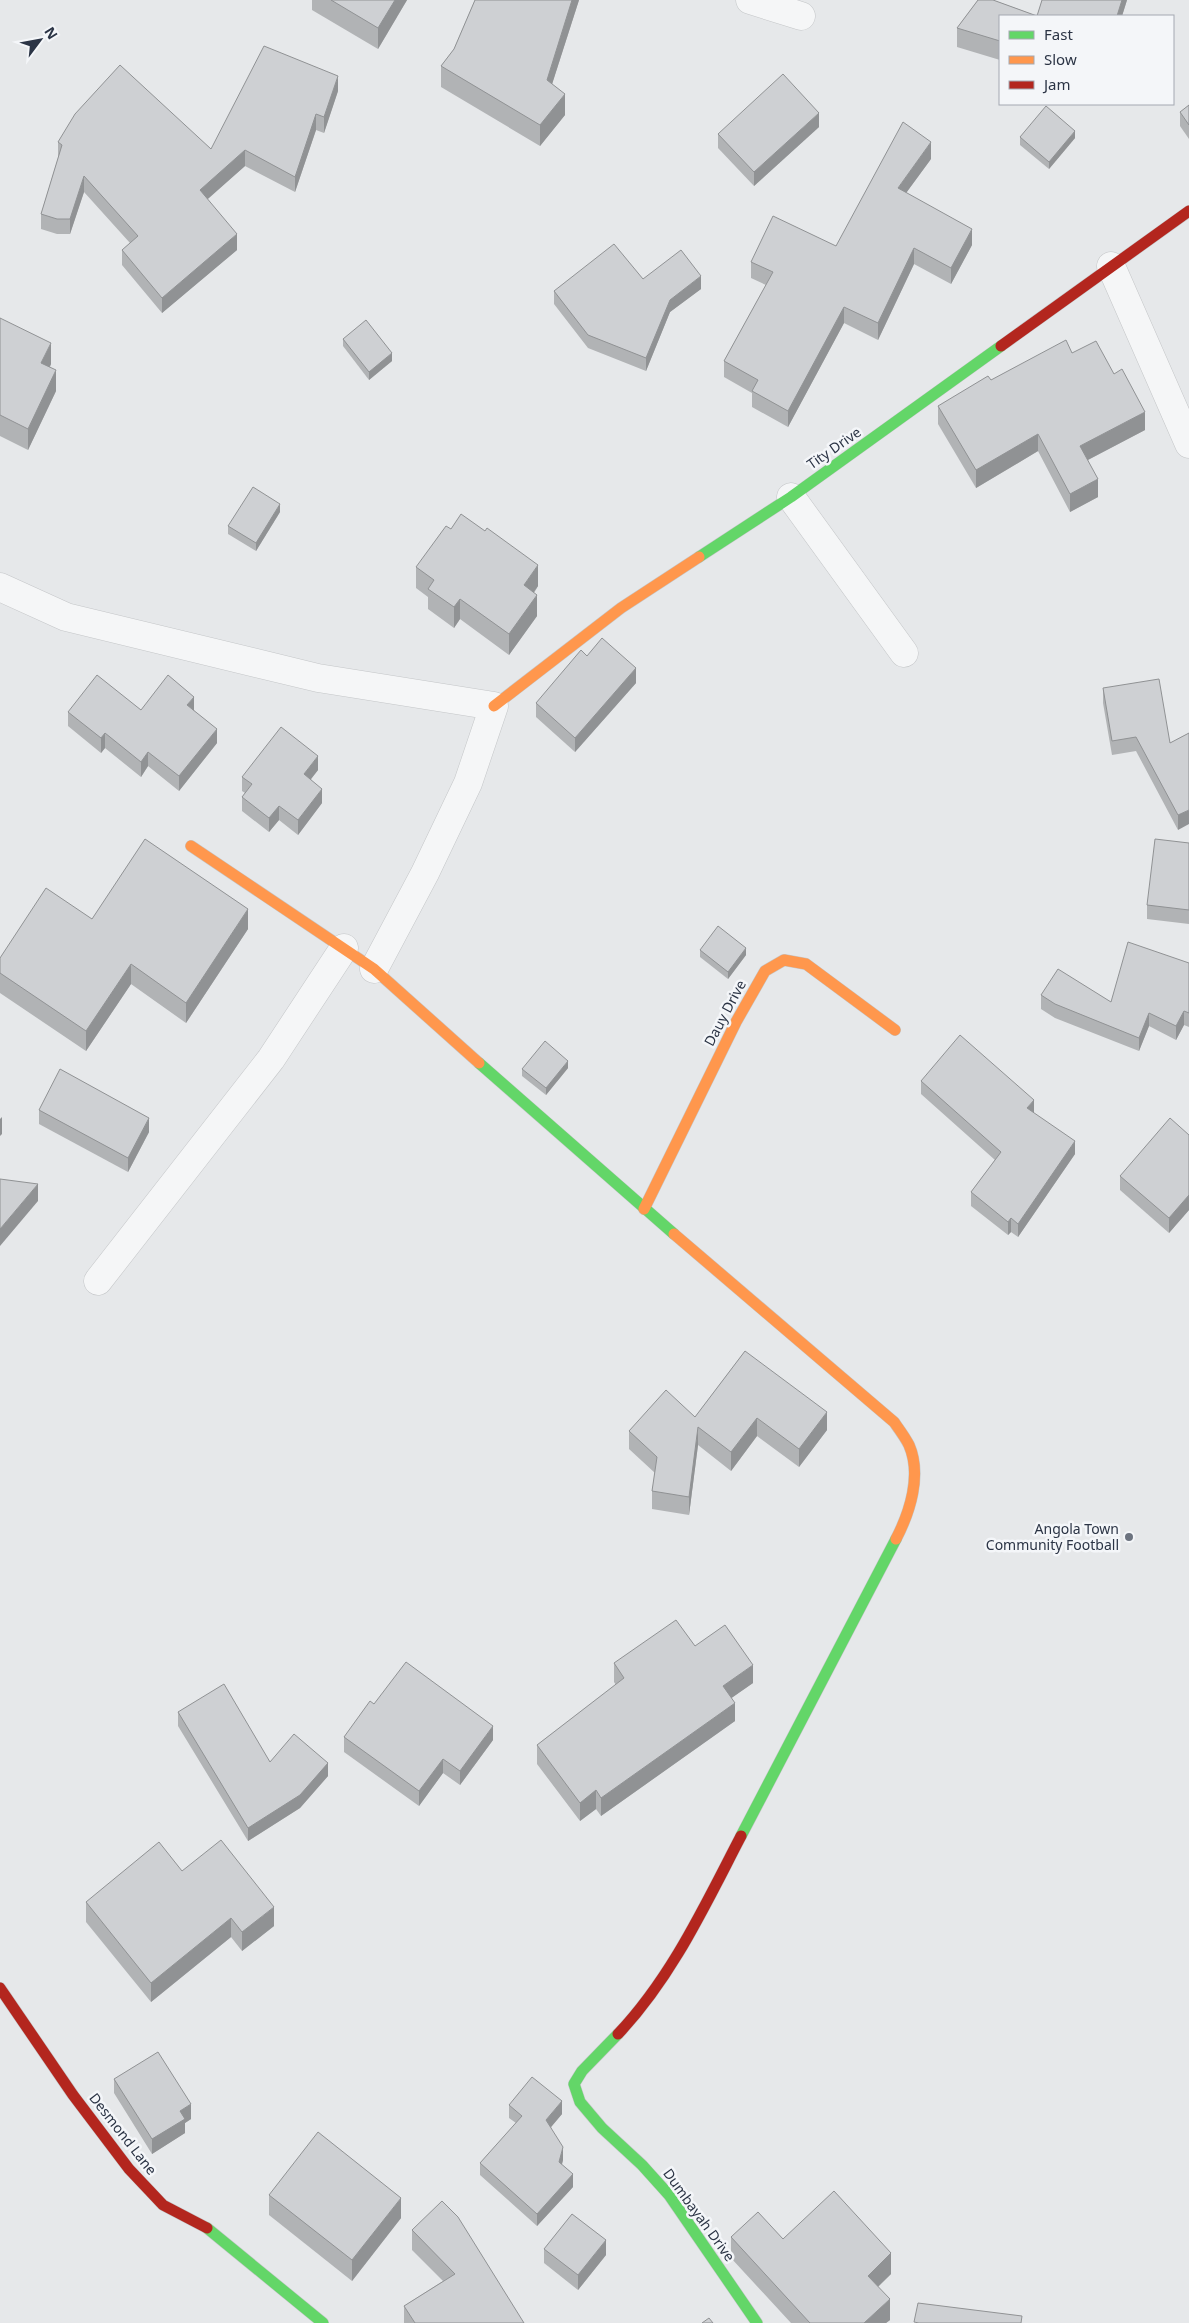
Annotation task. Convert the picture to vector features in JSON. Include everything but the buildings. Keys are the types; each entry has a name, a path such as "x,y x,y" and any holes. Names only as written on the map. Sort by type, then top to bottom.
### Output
{"street":[{"path":"750,0 801,16"},
{"name":"Tity Drive","path":"494,706 621,608 790,497 960,378 1111,266 1189,212"},
{"path":"1111,266 1189,444"},
{"path":"790,497 904,653"},
{"path":"0,587 66,617 318,678 494,706 468,783 374,969"},
{"path":"191,846 374,969 644,1209"},
{"path":"98,1282 272,1059 344,948"},
{"name":"Dauy Drive","path":"644,1209 736,1022 765,971 784,960 806,964 895,1030"},
{"name":"Dumbayah Drive","path":"644,1209 894,1422 909,1446 915,1480 906,1520 690,1934 643,2007 604,2047 574,2084 580,2102 602,2128 642,2165 668,2195 757,2323"},
{"name":"Desmond Lane","path":"0,1988 73,2095 129,2170 164,2205 202,2224 323,2323"}],"traffic: fast":[{"path":"699,557 791,497 1001,346"},
{"path":"479,1063 674,1234"},
{"path":"741,1836 896,1539"},
{"path":"618,2034 582,2071 574,2084 580,2102 602,2128 642,2165 669,2195 757,2323"},
{"path":"207,2228 323,2323"}],"traffic: slow":[{"path":"494,706 621,608 699,557"},
{"path":"191,846 374,969 479,1063"},
{"path":"644,1209 736,1022 765,971 784,960 806,964 895,1030"},
{"path":"674,1234 894,1422 909,1445 914,1469 913,1493 910,1505 896,1539"}],"traffic: jam":[{"path":"1001,346 1189,211"},
{"path":"618,2034 655,1989 686,1940 741,1836"},
{"path":"0,1988 73,2095 129,2169 163,2205 207,2228"}],"place":[{"name":"Angola Town Community Football","path":"1129,1537"}]}
